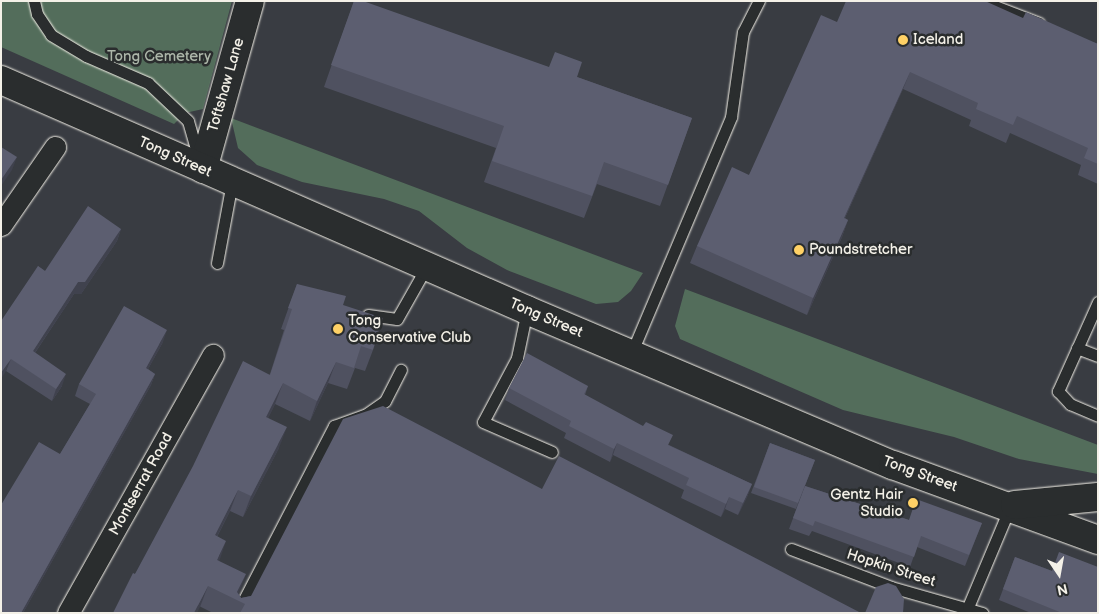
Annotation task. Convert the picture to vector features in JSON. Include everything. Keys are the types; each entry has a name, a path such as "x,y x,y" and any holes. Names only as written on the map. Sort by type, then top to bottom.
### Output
{"main road":[{"name":"Toftshaw Lane","path":"203,169 250,1"},
{"name":"Tong Street","path":"1,80 527,310 893,464 1011,506 1098,540"},
{"path":"1011,506 1098,497"}],"street":[{"path":"1,226 55,147"},
{"name":"Montserrat Road","path":"68,613 213,355"}],"lane":[{"path":"34,1 37,14 51,35 86,56 148,83 188,122 203,169"},
{"path":"631,354 731,117 744,32 759,1"},
{"path":"982,1 1048,26"},
{"path":"217,263 232,182"},
{"path":"363,314 397,319 428,266"},
{"path":"1098,302 1058,391 1070,404 1098,416"},
{"path":"527,310 517,358 483,422 552,452"},
{"path":"1077,348 1098,356"},
{"path":"237,613 334,426 365,415 385,401 400,370"},
{"path":"968,608 1011,506"},
{"name":"Hopkin Street","path":"791,549 891,587 982,613"}],"green space":[{"name":"Tong Cemetery","path":"1,1 232,1 203,109 185,113 174,124 1,47"},
{"path":"231,118 643,273 631,291 618,302 596,304 507,270 467,248 419,211 384,199 302,182 257,165 238,148"},
{"path":"685,289 1098,445 1098,474 1019,459 954,437 843,410 680,339 675,326"}],"building":[{"path":"354,1 363,1 549,67 555,52 582,62 577,77 692,118 668,185 604,162 592,196 492,161 504,126 331,65"},
{"path":"846,1 985,1 1023,18 1026,12 1098,44 1098,164 1084,158 1088,148 1017,116 1013,125 976,109 978,103 910,72 844,218 848,220 813,298 697,246 732,167 749,175 821,15 837,22"},
{"path":"1,147 17,157 1,180"},
{"path":"88,206 121,229 85,282 78,282 33,351 66,374 56,389 11,359 1,373 1,321 38,266 45,271"},
{"path":"297,284 346,296 343,305 383,318 373,350 361,346 354,368 336,362 317,401 283,383 266,417 287,427 251,496 238,490 215,535 226,541 217,560 246,574 237,592 241,598 251,596 343,419 383,406 542,489 559,456 861,613 240,613 245,604 208,586 194,613 113,613 133,573 135,574 193,466 243,361 270,375 292,309 288,308"},
{"path":"124,306 167,330 146,368 155,374 21,613 1,613 1,505 39,442 60,454 96,394 79,384"},
{"path":"527,353 588,386 584,394 643,426 646,422 673,435 668,445 752,484 743,503 729,497 726,504 686,485 689,478 617,443 614,449 569,426 571,421 509,388"},
{"path":"770,443 815,460 798,503 754,487"},
{"path":"805,486 909,520 916,499 982,523 969,555 921,536 914,557 815,521 813,526 793,518"},
{"path":"1059,552 1098,567 1098,613 1062,613 1003,589 1015,557 1052,571"},
{"path":"888,583 896,586 904,599 903,613 865,613 876,587"}],"place":[{"name":"Iceland","path":"903,40"},
{"name":"Poundstretcher","path":"799,250"},
{"name":"Tong Conservative Club","path":"338,329"},
{"name":"Gentz Hair Studio","path":"913,503"}]}
